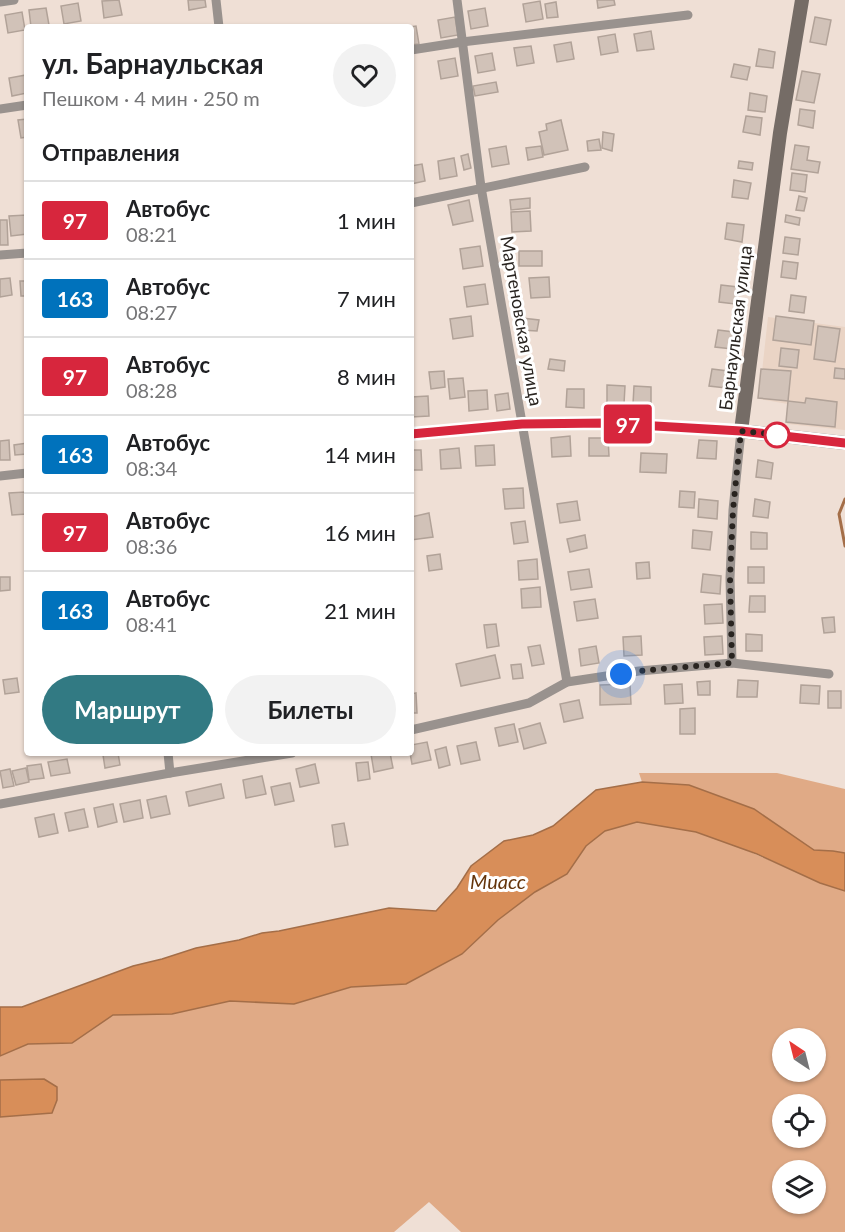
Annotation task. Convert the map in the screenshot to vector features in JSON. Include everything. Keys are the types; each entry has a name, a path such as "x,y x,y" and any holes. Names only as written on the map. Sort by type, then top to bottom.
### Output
{"street":[{"path":"0,2 14,0"},
{"path":"216,0 219,24"},
{"name":"Мартеновская улица","path":"458,0 481,187 567,682"},
{"name":"Барнаульская улица","path":"732,663 730,570 741,431 780,133 801,0"},
{"path":"414,50 688,15"},
{"path":"0,109 24,105"},
{"path":"414,202 585,167"},
{"path":"0,255 24,253"},
{"path":"414,434 522,424 604,423 741,431 845,443"},
{"path":"0,476 24,473"},
{"path":"414,729 529,703 567,682 639,671 732,663 829,674"},
{"path":"168,756 170,773"},
{"path":"0,804 274,756"}],"shaded area":[{"path":"768,317 845,327 845,430 787,424 788,404 759,399"},
{"path":"639,773 777,773 845,789 845,853 814,850 754,809 689,785 642,782"},
{"path":"637,822 675,827 697,832 735,846 845,891 845,1232 461,1232 429,1202 394,1232 0,1232 0,1117 52,1113 44,1079 0,1080 0,1056 28,1044 72,1043 113,1015 172,1014 230,1001 294,1004 351,987 406,984 462,954 498,920 535,892 567,874 586,846 605,831"}],"water":[{"name":"Миасс","path":"642,782 689,785 754,809 814,850 845,853 845,891 820,883 757,854 696,832 637,822 605,831 586,846 567,874 535,892 498,920 462,954 406,984 351,987 294,1004 230,1001 172,1014 113,1015 72,1043 28,1044 0,1056 0,1007 22,1007 133,966 196,948 262,933 389,908 436,911 457,888 471,866 504,841 533,835 553,826 596,790"},
{"path":"44,1079 57,1087 57,1100 52,1113 0,1117 0,1080"}],"building":[{"path":"119,0 122,15 104,18 102,1"},
{"path":"188,0 205,0 206,7 189,10"},
{"path":"597,0 614,0 615,5 598,8"},
{"path":"540,1 543,19 526,22 523,4"},
{"path":"556,2 558,17 547,18 545,4"},
{"path":"78,3 81,21 64,24 61,6"},
{"path":"46,8 49,24 31,24 29,10"},
{"path":"485,8 488,26 471,29 468,11"},
{"path":"22,12 24,30 8,33 5,15"},
{"path":"455,17 458,35 441,38 438,20"},
{"path":"815,17 831,20 826,45 810,42"},
{"path":"414,26 416,26 419,44 414,45"},
{"path":"651,31 654,49 637,51 634,34"},
{"path":"615,34 618,52 601,55 598,37"},
{"path":"571,42 574,59 557,62 554,45"},
{"path":"531,46 534,63 517,66 514,48"},
{"path":"759,49 775,52 773,68 756,66"},
{"path":"492,53 495,70 478,73 475,56"},
{"path":"455,58 458,76 441,79 438,61"},
{"path":"734,64 750,67 747,80 731,77"},
{"path":"802,71 820,74 814,103 796,100"},
{"path":"24,75 24,94 12,96 9,78"},
{"path":"496,82 498,92 475,96 473,86"},
{"path":"750,93 767,96 765,112 748,110"},
{"path":"800,109 815,111 813,128 798,125"},
{"path":"746,116 762,118 760,135 743,132"},
{"path":"24,119 24,138 21,138 18,120"},
{"path":"561,120 568,150 544,155 539,132 547,130 546,124"},
{"path":"603,132 614,134 612,151 602,148"},
{"path":"599,139 601,150 588,151 587,141"},
{"path":"795,145 809,147 807,160 820,162 818,173 791,169"},
{"path":"506,146 509,164 492,167 489,149"},
{"path":"541,146 543,157 528,160 526,148"},
{"path":"468,154 471,168 464,170 461,156"},
{"path":"454,158 457,176 440,179 438,161"},
{"path":"739,161 753,163 752,170 738,168"},
{"path":"422,164 425,181 414,183 414,165"},
{"path":"792,173 807,175 805,192 790,190"},
{"path":"734,180 751,183 748,199 732,197"},
{"path":"799,196 807,198 804,211 796,210"},
{"path":"530,198 530,208 511,210 510,200"},
{"path":"469,200 473,221 453,225 448,205"},
{"path":"530,211 531,231 512,232 511,212"},
{"path":"24,215 24,234 11,236 9,216"},
{"path":"786,215 800,218 799,225 785,222"},
{"path":"0,220 7,220 8,245 0,245"},
{"path":"727,223 744,225 742,242 725,239"},
{"path":"785,237 800,239 798,255 783,253"},
{"path":"480,246 483,266 463,269 460,249"},
{"path":"519,251 542,251 542,266 519,266"},
{"path":"783,261 798,263 796,279 781,277"},
{"path":"549,277 550,297 531,298 529,278"},
{"path":"10,278 12,295 0,297 0,279"},
{"path":"20,281 24,281 24,296 21,296"},
{"path":"485,284 488,304 467,307 464,287"},
{"path":"721,285 738,287 735,304 719,302"},
{"path":"791,295 806,297 804,313 789,311"},
{"path":"471,316 473,336 453,339 450,319"},
{"path":"776,316 814,321 811,345 773,340"},
{"path":"522,318 539,320 537,331 521,330"},
{"path":"818,326 840,329 835,362 814,359"},
{"path":"718,330 734,332 732,349 715,347"},
{"path":"781,348 799,350 797,368 779,366"},
{"path":"550,359 565,361 564,371 548,369"},
{"path":"835,368 845,369 845,379 834,378"},
{"path":"712,369 728,371 726,388 709,386"},
{"path":"761,369 791,371 788,401 758,398"},
{"path":"444,371 445,387 431,389 429,372"},
{"path":"463,378 465,397 450,399 448,379"},
{"path":"607,385 625,386 624,404 607,403"},
{"path":"634,386 651,387 651,405 633,404"},
{"path":"567,389 584,389 584,408 566,407"},
{"path":"487,390 488,409 469,411 468,391"},
{"path":"508,393 510,409 497,411 495,395"},
{"path":"428,396 429,416 414,417 414,397"},
{"path":"806,398 837,402 835,427 786,422 788,401 805,403"},
{"path":"570,436 571,456 552,457 551,438"},
{"path":"589,438 608,438 609,456 589,456"},
{"path":"9,440 10,460 0,460 0,441"},
{"path":"699,440 717,441 716,459 697,458"},
{"path":"24,443 24,454 15,455 14,445"},
{"path":"494,445 495,465 476,466 475,446"},
{"path":"459,448 461,468 441,469 440,450"},
{"path":"414,450 421,450 422,470 414,470"},
{"path":"641,453 667,454 666,473 640,472"},
{"path":"758,460 773,463 771,479 756,477"},
{"path":"523,488 524,508 505,509 503,489"},
{"path":"680,491 695,492 694,508 679,507"},
{"path":"24,492 24,514 12,515 9,493"},
{"path":"699,499 718,501 717,519 698,517"},
{"path":"755,499 770,502 768,518 753,516"},
{"path":"577,501 580,520 560,523 557,504"},
{"path":"429,513 433,537 414,540 414,516"},
{"path":"525,521 528,542 514,544 511,523"},
{"path":"693,530 712,532 710,550 692,548"},
{"path":"751,532 767,533 767,549 751,549"},
{"path":"585,535 587,548 570,552 567,539"},
{"path":"440,554 442,569 429,571 427,556"},
{"path":"537,559 538,579 519,580 518,561"},
{"path":"649,562 650,578 637,579 636,563"},
{"path":"748,567 764,567 764,583 748,583"},
{"path":"589,569 592,587 571,590 568,572"},
{"path":"703,574 721,576 720,594 701,592"},
{"path":"0,577 10,577 10,590 0,591"},
{"path":"540,587 541,607 522,608 521,589"},
{"path":"750,596 765,596 765,612 749,612"},
{"path":"595,599 598,618 577,621 574,602"},
{"path":"722,604 723,623 705,624 704,605"},
{"path":"834,617 835,632 824,633 822,618"},
{"path":"496,624 499,646 487,648 484,625"},
{"path":"746,634 762,635 762,651 746,651"},
{"path":"641,636 642,655 624,656 623,637"},
{"path":"722,636 723,654 705,655 704,637"},
{"path":"540,645 544,664 532,666 528,647"},
{"path":"596,646 599,663 581,666 579,649"},
{"path":"495,655 500,678 461,686 456,664"},
{"path":"521,664 523,678 513,679 511,665"},
{"path":"17,678 19,692 5,694 3,680"},
{"path":"738,680 758,681 757,697 737,697"},
{"path":"710,681 710,695 698,695 697,682"},
{"path":"630,684 631,704 600,705 600,685"},
{"path":"682,684 683,703 665,704 664,685"},
{"path":"801,685 820,686 819,704 800,703"},
{"path":"828,691 841,691 841,708 828,708"},
{"path":"414,693 416,693 417,713 414,713"},
{"path":"579,700 583,718 564,722 560,704"},
{"path":"695,708 695,734 680,734 680,709"},
{"path":"540,723 546,743 524,749 519,729"},
{"path":"514,724 518,742 499,746 495,728"},
{"path":"427,742 431,760 412,764 411,756 414,756 414,744"},
{"path":"476,742 480,760 461,764 457,746"},
{"path":"446,747 450,765 439,768 435,750"},
{"path":"103,756 118,756 120,765 105,768"},
{"path":"371,756 391,756 393,768 374,772"},
{"path":"67,759 70,773 51,776 48,762"},
{"path":"368,762 370,779 358,781 356,763"},
{"path":"41,764 44,778 29,780 27,766"},
{"path":"315,764 319,783 300,787 296,769"},
{"path":"26,768 29,782 16,785 12,771"},
{"path":"10,769 14,786 3,788 0,771"},
{"path":"262,776 266,794 246,798 243,780"},
{"path":"290,783 294,801 275,805 271,787"},
{"path":"221,784 224,798 189,806 186,792"},
{"path":"166,796 170,814 151,818 147,800"},
{"path":"140,800 143,818 124,822 120,804"},
{"path":"113,804 117,822 98,827 94,808"},
{"path":"84,809 88,827 69,831 65,813"},
{"path":"54,814 58,833 39,837 35,818"},
{"path":"344,823 348,845 335,847 332,825"}],"waterway":[{"path":"845,499 839,514 845,546"}],"bus line":[{"name":"97","path":"414,434 522,424 604,423 741,431 845,443"}],"route":[{"path":"621,674 732,663 730,578 733,510 741,431 782,435 777,435"}]}
